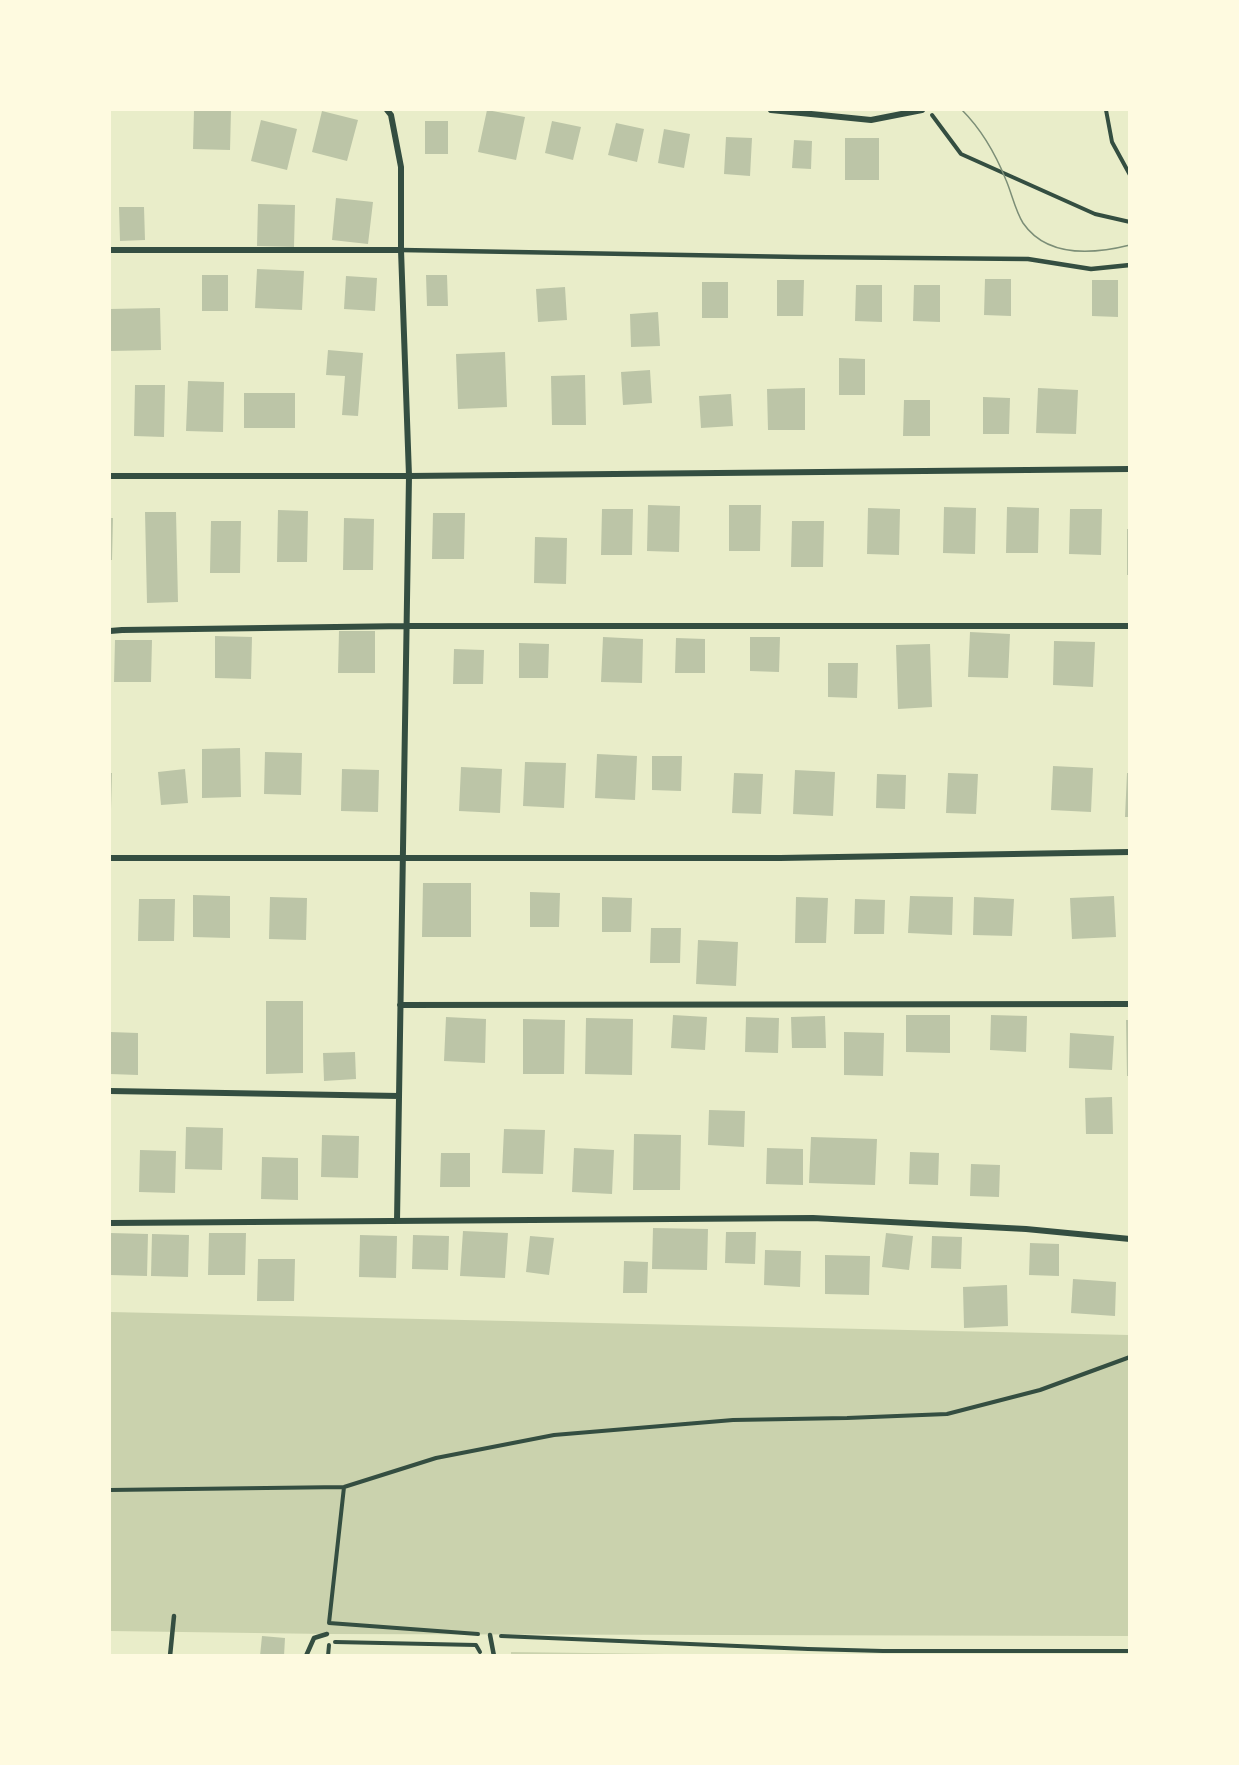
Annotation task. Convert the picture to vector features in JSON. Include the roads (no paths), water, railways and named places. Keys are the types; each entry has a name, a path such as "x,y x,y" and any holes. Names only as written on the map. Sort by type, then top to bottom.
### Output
{"street":[{"path":"387,110 391,115 401,167 409,476 397,1221"},
{"path":"771,110 871,120 922,110"},
{"path":"110,250 402,250"},
{"path":"110,476 409,476 1130,469"},
{"path":"110,632 407,626 1130,626"},
{"path":"110,858 780,858 1130,852"},
{"path":"400,1005 1130,1004"},
{"path":"110,1091 399,1096"},
{"path":"110,1223 813,1218 1026,1229 1130,1239"}],"lane":[{"path":"402,250 1028,259 1091,269 1130,266"},
{"path":"170,1656 174,1616"},
{"path":"306,1656 314,1638 327,1634"},
{"path":"490,1635 494,1656"}],"tram line":[{"path":"962,110 982,134 993,152 1020,218 1033,234 1058,248 1072,250 1101,250 1130,245"}]}
